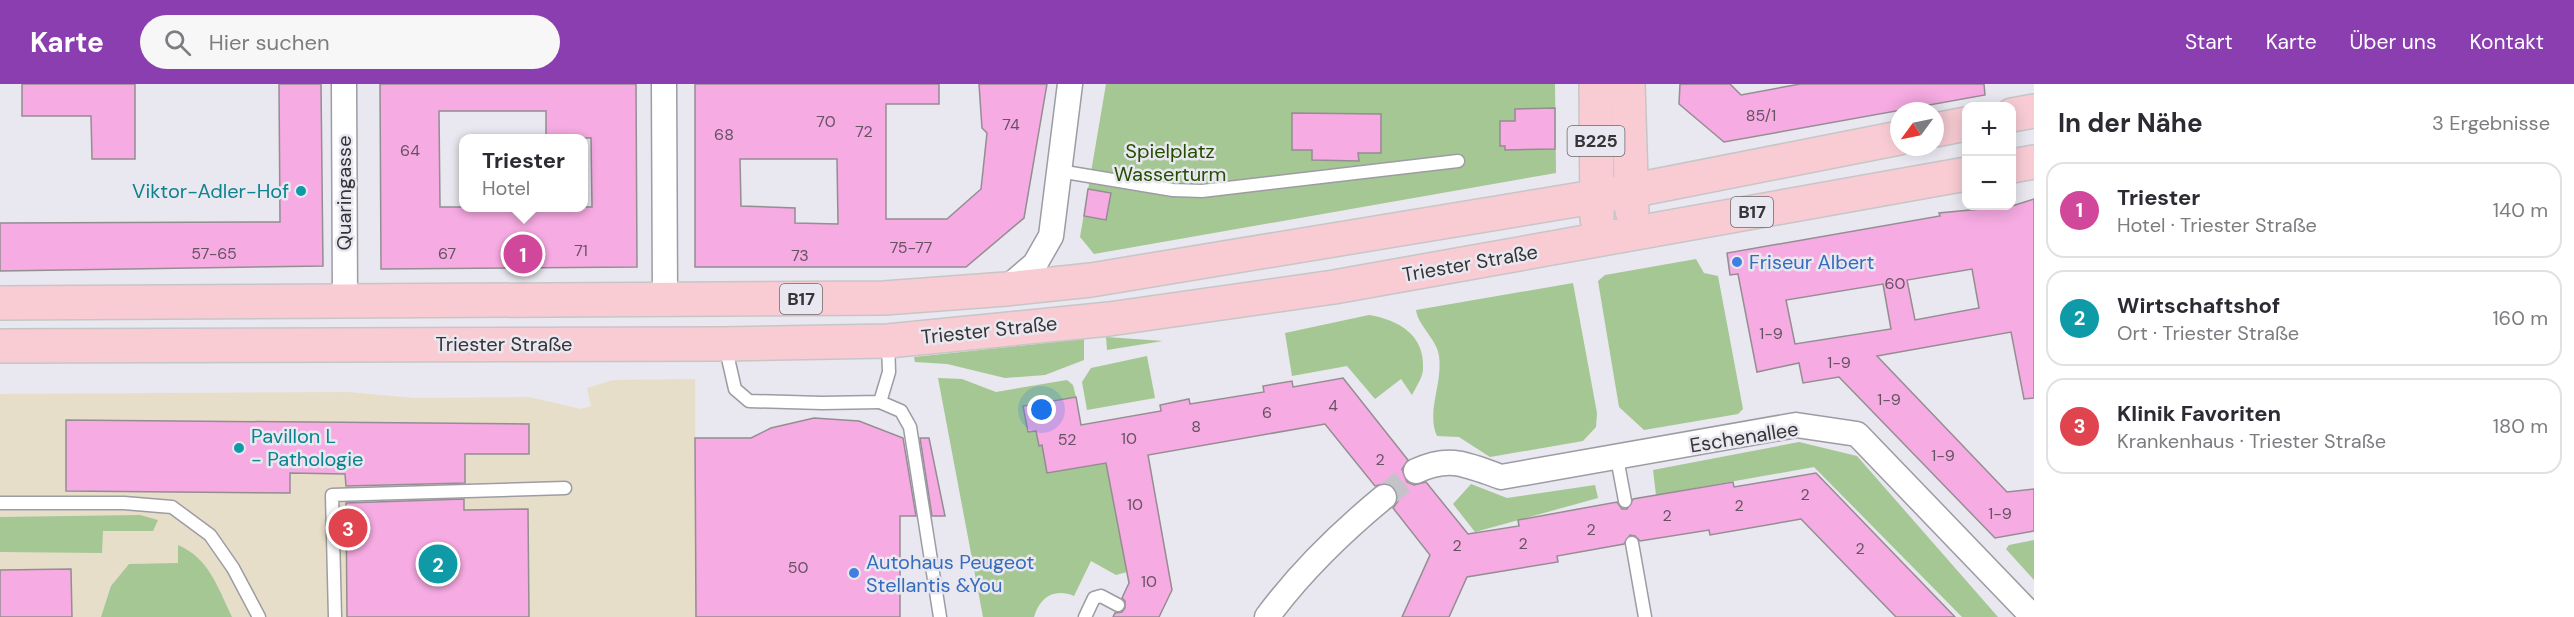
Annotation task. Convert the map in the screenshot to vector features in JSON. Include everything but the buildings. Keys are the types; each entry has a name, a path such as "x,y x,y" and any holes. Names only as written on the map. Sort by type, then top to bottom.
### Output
{"main road":[{"name":"B225","path":"1595,197 1596,84"},
{"name":"B225","path":"1628,84 1630,191 1634,233"},
{"path":"2016,114 2034,111"},
{"path":"1944,128 1962,125"},
{"name":"Triester Straße","path":"0,303 884,298 1006,290 1091,280 1595,197 1890,140"},
{"path":"2016,165 2034,162"},
{"name":"Triester Straße","path":"0,346 725,344 888,341 1109,319 1334,287 1962,175"},
{"path":"1595,197 1599,239"}],"street":[{"name":"Quaringasse","path":"344,84 345,301"},
{"path":"664,84 665,299"},
{"path":"1006,290 1035,264 1051,236 1070,84"},
{"name":"Eschenallee","path":"1416,471 1434,463 1454,461 1501,477 1796,425 1857,434 2032,617"},
{"path":"1267,617 1294,580 1337,535 1384,497"}],"lane":[{"path":"1059,171 1173,190 1202,191 1458,161"},
{"path":"880,402 889,372 888,341"},
{"path":"725,344 735,389 749,401 880,402 900,411 910,427 940,617"},
{"path":"1617,458 1625,501"},
{"path":"335,617 332,495 565,488"},
{"path":"0,503 124,503 172,507 210,535 233,568 259,617"},
{"path":"1632,543 1645,617"},
{"path":"1085,617 1094,598 1101,596 1118,605"}],"shaded area":[{"path":"695,379 696,617 0,617 0,394 348,392 414,398 529,397 581,409 591,406 587,388 613,380"}],"green space":[{"name":"Spielplatz Wasserturm","path":"1106,84 1555,84 1556,173 1094,254 1080,237"},
{"path":"1696,259 1704,273 1718,276 1743,409 1738,414 1644,430 1619,407 1598,281 1605,275"},
{"path":"1573,283 1597,413 1596,427 1583,441 1490,457 1459,437 1437,436 1433,417 1440,366 1438,350 1420,322 1416,310"},
{"path":"1369,315 1400,325 1415,338 1420,347 1423,372 1412,395 1401,379 1375,399 1347,366 1292,376 1285,333"},
{"path":"1106,337 1163,341 1107,350"},
{"path":"1084,339 1084,360 1045,375 1005,378 947,364 915,362 914,357"},
{"path":"1147,356 1155,398 1087,410 1082,382 1091,368"},
{"path":"938,378 962,379 996,392 1067,380 1073,385 1076,397 1023,406 1028,432 1036,431 1039,445 1106,463 1127,572 1116,575 1091,561 1074,596 1060,593 1049,596 1040,604 1034,617 983,617"},
{"path":"1799,442 1857,456 1998,617 1962,617 1814,467 1656,495 1653,470"},
{"path":"1471,484 1507,498 1595,485 1598,498 1475,532 1453,504"},
{"path":"140,515 158,520 153,531 103,531 102,553 0,552 0,517"},
{"path":"2034,540 2034,580 2006,549 2009,545"},
{"path":"178,545 198,558 205,566 232,617 101,617 111,586 129,564 178,563"}],"tunnel":[{"path":"1384,497 1416,471"}],"place":[{"name":"Viktor-Adler-Hof","path":"301,191"},
{"name":"Triester","path":"523,254"},
{"name":"Friseur Albert","path":"1737,262"},
{"name":"Pavillon L - Pathologie","path":"239,448"},
{"name":"Klinik Favoriten","path":"348,528"},
{"name":"Wirtschaftshof","path":"438,564"},
{"name":"Autohaus Peugeot Stellantis &You","path":"854,573"}]}
